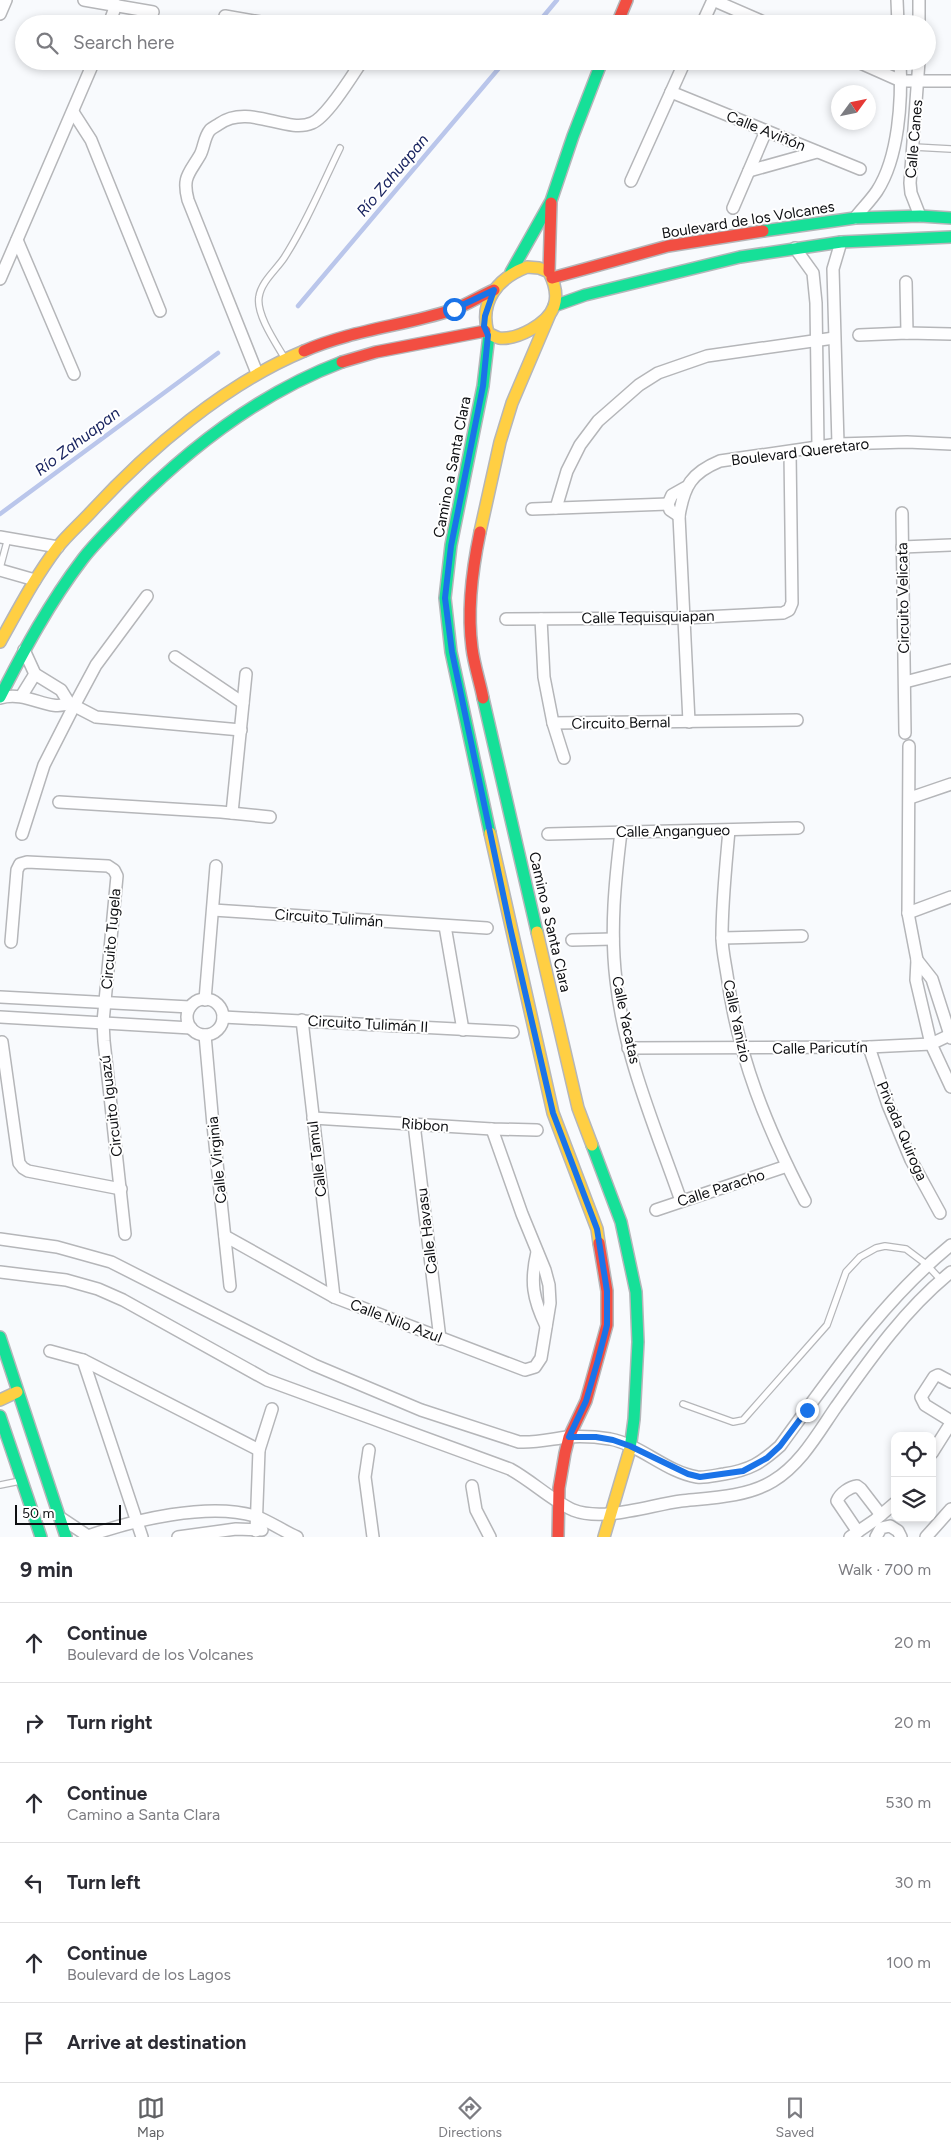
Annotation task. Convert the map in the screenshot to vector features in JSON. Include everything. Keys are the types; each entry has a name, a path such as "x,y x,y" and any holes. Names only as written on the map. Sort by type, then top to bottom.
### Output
{"main road":[{"path":"621,15 627,0"},
{"path":"487,333 485,316 494,290 511,272 552,201 573,136 599,70"},
{"path":"0,697 24,650 78,565 149,487 222,426 271,394 314,372 343,361 487,333 494,338 512,336 527,330 552,311 552,201"},
{"name":"Boulevard de los Volcanes","path":"552,311 585,295 687,256 728,236 855,218 920,216 951,218"},
{"path":"728,236 732,259"},
{"name":"Boulevard de los Volcanes","path":"551,275 668,246 687,256 732,259 841,242 921,236 951,237"},
{"path":"511,272 527,267 539,268 551,275"},
{"path":"0,642 35,580 58,547 112,489 177,431 257,373 284,358 336,338 420,319 454,309 494,290"},
{"name":"Camino a Santa Clara","path":"552,311 512,404 500,442 474,561 470,612 472,649 578,1108 621,1222 636,1292 638,1342 634,1419 630,1446 604,1537"},
{"path":"381,327 387,351"},
{"name":"Camino a Santa Clara","path":"487,333 483,386 451,546 445,598 452,652 510,927 548,1094 553,1113 597,1229 607,1291 607,1325 586,1401 569,1437 562,1471 558,1537"},
{"path":"336,338 343,361"},
{"path":"0,1337 66,1537"},
{"path":"0,1400 17,1392"},
{"path":"0,1416 3,1432 22,1480 41,1537"}],"street":[{"path":"0,14 6,0"},
{"path":"84,0 154,12"},
{"path":"706,15 713,0 747,15"},
{"path":"897,0 898,15"},
{"path":"918,0 919,15"},
{"path":"112,15 116,6"},
{"path":"0,279 64,126 73,112 90,70"},
{"path":"257,373 188,200 185,187 186,175 201,154 210,130 226,119 244,116 299,125 312,124 323,115 356,70"},
{"path":"630,181 681,70"},
{"path":"877,70 901,80 951,81"},
{"name":"Calle Canes","path":"855,218 878,190 890,160 896,132 900,70"},
{"name":"Calle Canes","path":"919,70 910,183 911,193 920,216"},
{"name":"Calle Aviñón","path":"671,92 860,169"},
{"path":"73,112 90,140 160,311"},
{"path":"733,208 766,131"},
{"path":"749,171 817,152"},
{"path":"17,240 74,374"},
{"path":"838,444 833,269 841,242"},
{"path":"795,248 813,273 817,340 818,448"},
{"path":"813,273 833,269"},
{"path":"906,282 907,332"},
{"path":"859,335 907,332 951,334"},
{"path":"556,508 568,472 580,445 598,420 639,385 658,373 707,356 834,338"},
{"name":"Boulevard Queretaro","path":"668,504 672,495 688,486 695,475 705,467 720,461 838,444 908,442 951,444"},
{"name":"Calle Tequisquiapan","path":"506,619 684,618 783,613 789,610 792,603 790,452"},
{"path":"688,486 679,516 689,722"},
{"path":"532,509 668,504 670,510 679,516"},
{"name":"Circuito Velicata","path":"902,513 905,733"},
{"path":"4,537 58,547"},
{"path":"902,548 951,545"},
{"path":"0,569 35,580"},
{"path":"22,834 44,764 72,704 96,665 147,596"},
{"name":"Circuito Bernal","path":"541,619 544,677 553,723 564,758"},
{"path":"24,650 34,674 61,690 72,704 96,717 241,730"},
{"path":"175,657 243,703"},
{"path":"904,682 951,670"},
{"path":"22,695 34,674"},
{"path":"232,813 246,674"},
{"path":"0,697 22,695 56,706 72,704"},
{"name":"Circuito Bernal","path":"553,723 797,720"},
{"path":"909,746 908,913 917,960 916,980 931,1044 951,1087"},
{"path":"910,798 951,784"},
{"path":"59,802 270,817"},
{"name":"Calle Angangueo","path":"548,834 798,828"},
{"name":"Calle Yanizio","path":"729,830 722,938 728,986 741,1049 763,1114 805,1201"},
{"name":"Calle Yacatas","path":"621,832 614,902 613,939 616,980 628,1048 681,1201"},
{"name":"Circuito Tugela","path":"11,942 16,870 20,864 27,862 108,866 114,870 117,876 105,1003"},
{"path":"205,1000 216,866"},
{"path":"908,913 951,898"},
{"name":"Circuito Tulimán","path":"213,910 487,928"},
{"path":"445,926 464,1030"},
{"path":"722,938 802,936"},
{"path":"572,940 613,939"},
{"path":"917,960 932,979 947,1011 950,1036"},
{"path":"190,1007 2,997 1,1016 190,1028 200,1035 205,1035 211,1034 220,1028 223,1017 219,1006 210,1000 199,1000 190,1007 187,1018 190,1028"},
{"name":"Circuito Iguazú","path":"105,1003 103,1022 125,1234"},
{"name":"Circuito Tulimán II","path":"223,1017 513,1032"},
{"name":"Calle Tamul","path":"302,1020 334,1298"},
{"name":"Calle Virginia","path":"205,1035 230,1286"},
{"name":"Calle Paricutín","path":"628,1048 869,1047 931,1044 950,1036"},
{"path":"2,1042 19,1163 23,1168 28,1172 121,1190"},
{"name":"Privada Quiroga","path":"869,1047 888,1105 908,1152 940,1213"},
{"name":"Ribbon","path":"313,1118 537,1130"},
{"name":"Calle Havasu","path":"414,1124 440,1338"},
{"name":"Calle Nilo Azul","path":"225,1236 334,1298 525,1370 535,1367 541,1358 550,1303 549,1286 546,1270 537,1252 492,1129"},
{"name":"Calle Paracho","path":"656,1210 787,1166"},
{"path":"0,1239 57,1247 111,1262 314,1365 422,1410 519,1442 532,1443 569,1437 596,1437 630,1446 688,1474 700,1477 743,1471 767,1458 807,1410 881,1312 926,1264 951,1245"},
{"path":"0,1272 66,1280 98,1289 123,1300 267,1380 510,1469 573,1509 587,1513 610,1513 746,1492 774,1481 791,1467 808,1448 887,1338 941,1280 951,1272"},
{"path":"50,1350 83,1360 259,1450"},
{"path":"83,1360 142,1537"},
{"path":"936,1446 951,1422 925,1406 922,1397 938,1375 951,1382"},
{"path":"256,1531 259,1450 272,1409"},
{"path":"807,1410 826,1422"},
{"path":"369,1450 365,1477 373,1537"},
{"path":"774,1451 791,1467"},
{"path":"743,1471 746,1492"},
{"path":"695,1499 700,1477"},
{"path":"472,1486 476,1510 490,1537"},
{"path":"878,1525 861,1488 852,1486 839,1496 837,1501 854,1534 878,1525 895,1527 901,1537"},
{"path":"878,1525 891,1508"},
{"path":"926,1537 951,1510"},
{"path":"61,1518 88,1536 137,1520 180,1514 235,1512 257,1517 297,1537"},
{"path":"178,1537 236,1530 279,1529"}],"lane":[{"path":"914,147 951,148"},
{"path":"284,358 269,333 260,311 259,298 263,286 284,258 340,148"},
{"path":"0,569 4,537"},
{"path":"683,1404 734,1422 744,1420 827,1325 846,1272 860,1257 876,1248 885,1246 906,1249 926,1264 941,1280"},
{"path":"0,1485 22,1480"}],"waterway":[{"name":"Río Zahuapan","path":"544,15 557,0"},
{"name":"Río Zahuapan","path":"298,306 497,70"},
{"name":"Río Zahuapan","path":"0,514 218,353"}],"traffic: fast":[{"path":"511,272 551,201 599,70"},
{"path":"763,231 855,218 920,216 951,218"},
{"path":"554,306 585,295 740,257 841,242 951,237"},
{"path":"489,335 483,386 451,545 445,598 451,652 490,833"},
{"path":"0,697 38,627 70,576 87,554 147,491 198,446 252,407 281,390 342,362"},
{"path":"483,698 537,932"},
{"path":"592,1145 621,1222 636,1292 638,1342 634,1419 630,1449"},
{"path":"0,1337 66,1537"},
{"path":"0,1416 41,1537"}],"traffic: slow":[{"path":"527,267 539,268 549,272 554,284 555,293 555,302 551,313 539,325 523,334 499,338 488,333 486,311 493,292 507,277 527,267"},
{"path":"480,532 500,442 512,403 549,316"},
{"path":"0,642 34,582 57,548 138,465 163,442 217,400 246,381 304,351"},
{"path":"490,833 553,1113 597,1229 599,1243"},
{"path":"537,932 578,1108 592,1145"},
{"path":"0,1400 17,1392"},
{"path":"604,1537 630,1449"}],"traffic: jam":[{"path":"621,15 627,0"},
{"path":"549,272 551,203"},
{"path":"552,278 668,246 763,231"},
{"path":"304,351 340,338 452,310 494,290"},
{"path":"342,362 376,352 485,331"},
{"path":"480,532 473,575 470,619 473,654 483,698"},
{"path":"558,1537 559,1488 565,1453 569,1437 586,1401 607,1325 607,1291 599,1243"}],"route":[{"path":"454,309 494,290 485,316 484,326 488,335 483,386 451,546 445,598 452,652 510,927 553,1113 597,1229 607,1291 607,1325 598,1360 586,1401 569,1437 596,1437 613,1440 630,1446 688,1474 700,1477 743,1471 767,1458 780,1446 807,1410"}]}
